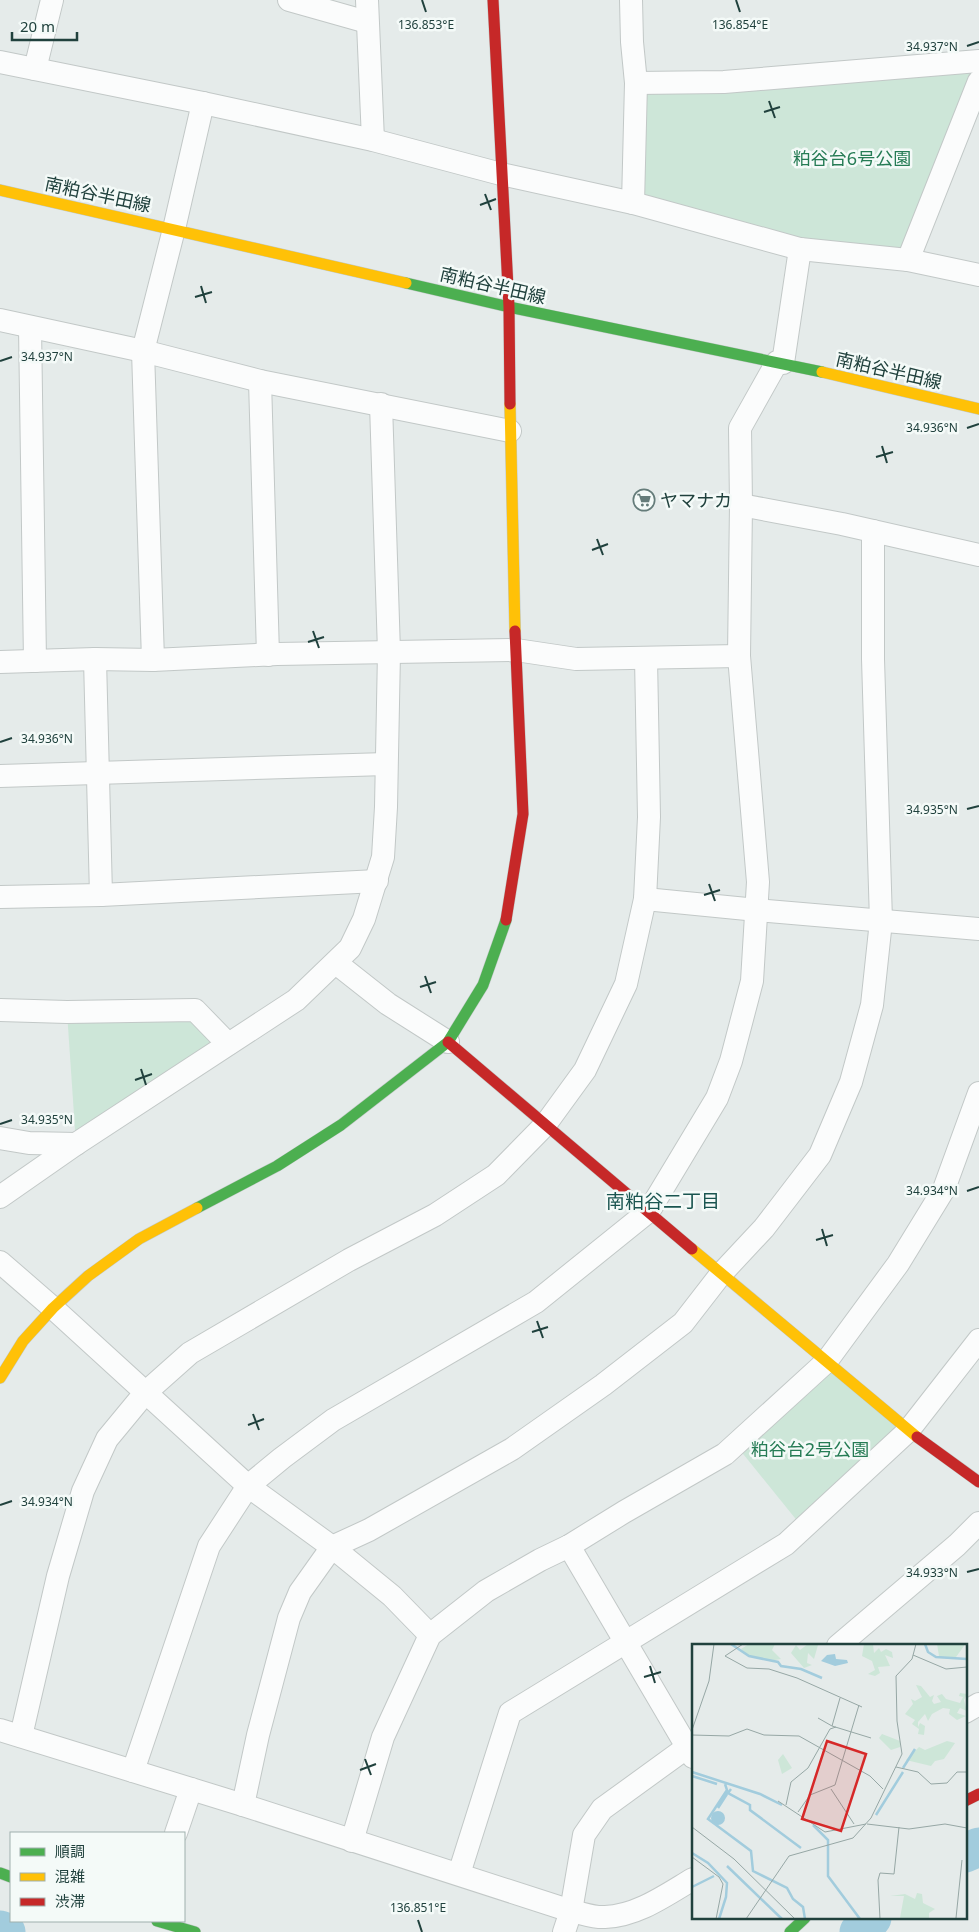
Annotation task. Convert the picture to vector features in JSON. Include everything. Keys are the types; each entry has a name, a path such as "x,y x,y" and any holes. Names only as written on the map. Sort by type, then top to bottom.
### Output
{"street":[{"path":"34,68 52,0"},
{"path":"289,0 367,22"},
{"path":"367,0 373,140"},
{"path":"0,1378 22,1341 53,1308 88,1276 139,1239 277,1166 341,1125 448,1042 483,985 507,916 523,814 516,650 510,431 509,307 493,0"},
{"path":"631,0 632,42 636,83 633,204"},
{"path":"0,62 373,140 501,174 633,204 800,249 908,260 979,275"},
{"path":"636,83 724,82 979,62"},
{"path":"908,260 979,81"},
{"path":"153,660 143,351 203,103"},
{"name":"南粕谷半田線","path":"0,190 509,307 780,362 979,409"},
{"path":"133,1771 209,1546 248,1486 333,1420 536,1302 649,1211 717,1098 731,1061 752,981 758,882 739,656 740,428 780,362 800,249"},
{"path":"0,320 143,351 260,381 510,431"},
{"path":"30,327 35,661"},
{"path":"260,381 268,654"},
{"path":"0,1198 76,1144 296,1000 350,948 357,934 377,881 383,857 389,652 381,404"},
{"path":"741,505 873,531 979,555"},
{"path":"243,1805 258,1735 289,1618 300,1592 332,1547 369,1530 512,1449 603,1386 683,1322 722,1274 764,1228 820,1155 851,1082 872,1005 881,921 873,659 873,531"},
{"path":"0,662 95,659 153,660 268,654 516,650 576,659 739,656"},
{"path":"646,658 649,817 645,899 626,984 585,1070 545,1125 496,1176 435,1215 349,1260 190,1353 146,1393 107,1439 83,1491 10,1733 243,1805 571,1911 603,1917 626,1915 659,1899 692,1880"},
{"path":"95,659 101,895"},
{"path":"0,776 386,764"},
{"path":"0,896 101,895 377,881"},
{"path":"645,899 979,929"},
{"path":"336,963 388,1004 448,1042 908,1431 979,1482"},
{"path":"0,1010 67,1012 195,1010 228,1044"},
{"path":"352,1840 384,1737 430,1635 486,1591 540,1560 569,1546 725,1454 826,1362 898,1264 944,1189 979,1093"},
{"path":"0,1138 29,1142 76,1144"},
{"path":"0,1262 248,1486 332,1547 392,1596 430,1635"},
{"path":"459,1874 510,1712 786,1544 908,1431 979,1340"},
{"path":"840,1644 957,1546 979,1523"},
{"path":"564,1932 571,1911 584,1834 602,1809 691,1749 569,1546"},
{"path":"966,1711 979,1704"},
{"path":"176,1832 190,1789"},
{"path":"966,1800 979,1794"},
{"path":"790,1932 802,1920"},
{"path":"160,1922 195,1932"}],"green space":[{"name":"粕谷台6号公園","path":"979,61 908,260 633,203 636,83"},
{"path":"195,1010 228,1044 76,1144 67,1012"},
{"name":"粕谷台2号公園","path":"826,1362 908,1431 803,1528 735,1444"}],"waterway":[{"path":"966,1853 979,1847"},
{"path":"859,1932 870,1920"},
{"path":"0,1930 6,1932"}],"traffic: fast":[{"path":"406,283 509,307 822,372"},
{"path":"197,1208 277,1166 341,1125 448,1042 483,985 506,920"},
{"path":"0,1873 10,1877"},
{"path":"790,1932 803,1920"},
{"path":"160,1922 195,1932"}],"traffic: slow":[{"path":"0,190 406,283"},
{"path":"822,372 979,409"},
{"path":"510,404 515,631"},
{"path":"0,1378 23,1341 53,1308 88,1276 139,1239 197,1208"},
{"path":"692,1249 917,1437"}],"traffic: jam":[{"path":"493,0 509,307 510,404"},
{"path":"506,920 523,814 515,631"},
{"path":"448,1042 692,1249"},
{"path":"917,1437 979,1482"},
{"path":"966,1800 979,1794"}],"place":[{"name":"ヤマナカ","path":"644,500"}],"district":[{"name":"南粕谷二丁目","path":"663,1201"}]}
